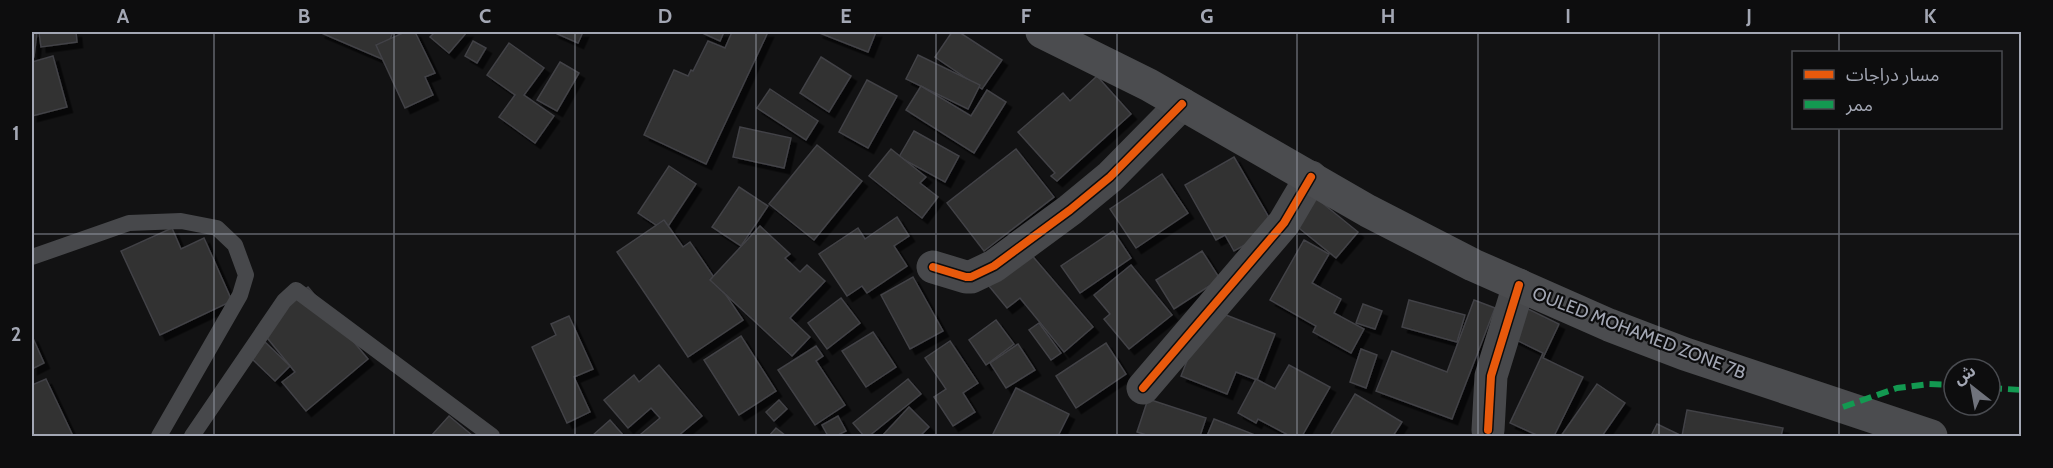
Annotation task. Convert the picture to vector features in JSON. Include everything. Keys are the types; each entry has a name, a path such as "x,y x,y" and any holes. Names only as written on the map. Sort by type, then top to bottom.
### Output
{"main road":[{"name":"OULED MOHAMED ZONE 7B","path":"1042,32 1182,104 1368,211 1463,260 1609,325 1685,354 1929,436"}],"street":[{"path":"933,267 966,277 994,266 1078,204 1110,177 1182,104"},
{"path":"1143,388 1284,223 1311,177"},
{"path":"1488,430 1491,376 1519,285"}],"lane":[{"path":"32,257 129,223 181,221 217,228 235,245 246,275 240,295 159,436"},
{"path":"192,436 284,302 296,291 492,436"}],"building":[{"path":"32,32 37,32 34,57 32,57"},
{"path":"39,32 76,32 77,42 41,47"},
{"path":"319,32 393,32 382,59"},
{"path":"405,32 415,32 435,73 425,77 433,95 405,108 376,45"},
{"path":"435,32 467,32 449,53 430,37"},
{"path":"553,32 583,32 578,43"},
{"path":"700,32 724,32 720,41"},
{"path":"732,32 768,32 706,164 644,135 674,70 688,76 691,70 693,71 708,41 725,48"},
{"path":"817,32 876,32 868,52"},
{"path":"952,32 959,32 1002,60 982,89 935,57"},
{"path":"473,41 486,48 477,63 465,56"},
{"path":"509,43 544,68 524,95 554,116 535,143 499,117 515,95 487,75"},
{"path":"918,55 980,85 968,109 906,79"},
{"path":"53,56 67,107 32,116 32,62"},
{"path":"821,57 851,76 829,112 800,93"},
{"path":"560,62 579,73 557,111 537,100"},
{"path":"1097,76 1131,114 1057,181 1051,176 1055,173 1018,132 1063,93 1070,101"},
{"path":"867,80 897,96 868,148 839,132"},
{"path":"921,86 971,116 987,90 1006,102 974,153 906,110"},
{"path":"770,89 818,121 806,140 757,108"},
{"path":"740,127 791,138 784,168 733,157"},
{"path":"914,131 959,156 945,182 899,157"},
{"path":"817,145 862,181 814,240 769,204"},
{"path":"891,149 926,177 920,183 938,197 922,218 869,176"},
{"path":"1016,149 1054,197 984,251 947,203"},
{"path":"1234,157 1275,228 1234,251 1225,235 1216,240 1185,185"},
{"path":"669,166 696,184 665,231 638,213"},
{"path":"1162,174 1188,213 1136,248 1110,209"},
{"path":"739,187 768,206 741,246 712,227"},
{"path":"1310,193 1358,232 1336,258 1289,220"},
{"path":"897,217 909,236 894,246 907,266 867,293 862,286 847,296 819,254 858,228 865,239"},
{"path":"664,220 683,247 690,242 743,320 688,357 617,252"},
{"path":"760,226 790,254 785,258 800,272 807,265 825,281 790,318 810,337 792,356 710,280"},
{"path":"172,228 181,249 204,238 232,301 160,335 121,251"},
{"path":"1113,231 1131,258 1080,293 1061,266"},
{"path":"1304,240 1329,254 1312,283 1341,299 1334,313 1364,329 1351,353 1313,332 1316,326 1270,300"},
{"path":"1202,251 1220,279 1174,309 1156,280"},
{"path":"1029,252 1093,327 1064,352 1020,298 1007,308 989,286"},
{"path":"1131,265 1172,315 1129,349 1104,319 1110,314 1094,295"},
{"path":"913,277 943,331 910,349 881,295"},
{"path":"308,287 368,359 306,411 282,382 295,372 259,328"},
{"path":"841,298 860,323 827,349 808,323"},
{"path":"1409,300 1465,315 1457,342 1402,327"},
{"path":"1474,300 1495,308 1452,419 1376,391 1392,351 1447,372"},
{"path":"1363,304 1382,311 1375,329 1356,323"},
{"path":"1524,307 1559,324 1543,358 1583,377 1554,436 1539,436 1510,423 1543,353 1510,337"},
{"path":"1208,308 1275,334 1257,380 1236,372 1227,394 1181,376"},
{"path":"569,316 593,369 574,377 590,412 567,423 532,347 556,335 551,324"},
{"path":"996,320 1014,344 986,365 969,340"},
{"path":"1039,323 1061,353 1051,360 1029,330"},
{"path":"873,332 896,367 866,387 842,351"},
{"path":"32,336 44,363 32,369"},
{"path":"741,336 776,391 739,415 704,360"},
{"path":"264,341 290,366 275,381 249,356"},
{"path":"950,341 978,383 963,393 975,412 953,426 934,397 946,389 925,358"},
{"path":"1106,343 1126,374 1076,408 1056,376"},
{"path":"1018,344 1035,370 1006,388 990,363"},
{"path":"816,346 823,356 816,361 845,405 815,425 778,370"},
{"path":"1361,349 1377,355 1366,388 1350,382"},
{"path":"659,365 702,416 678,436 643,436 641,434 660,418 651,408 628,428 604,400 634,375 639,382"},
{"path":"1289,365 1330,387 1302,436 1290,436 1258,419 1256,423 1238,413 1256,379 1275,389"},
{"path":"46,379 73,436 32,436 32,385"},
{"path":"908,379 921,394 869,436 864,436 853,423"},
{"path":"1597,384 1625,403 1602,436 1561,436"},
{"path":"1016,388 1069,414 1058,436 992,436"},
{"path":"1355,394 1402,422 1393,436 1330,436"},
{"path":"1148,399 1206,418 1200,436 1150,436 1137,432"},
{"path":"779,400 787,409 774,421 766,412"},
{"path":"909,407 929,427 920,436 882,436"},
{"path":"1687,410 1783,428 1781,436 1682,436"},
{"path":"449,416 473,436 431,436"},
{"path":"838,416 846,431 836,436 828,436 822,425"},
{"path":"1214,419 1255,435 1255,436 1207,436"},
{"path":"610,420 624,436 592,436"},
{"path":"1657,424 1682,436 1651,436"},
{"path":"776,428 786,436 769,436"}],"marked path":[{"path":"1843,407 1897,388 1942,385"},
{"path":"2002,389 2022,390"}],"cycle path":[{"path":"933,267 971,277 994,266 1070,210 1110,177 1182,104"},
{"path":"1143,388 1284,223 1311,177"},
{"path":"1488,430 1491,376 1519,285"}]}
